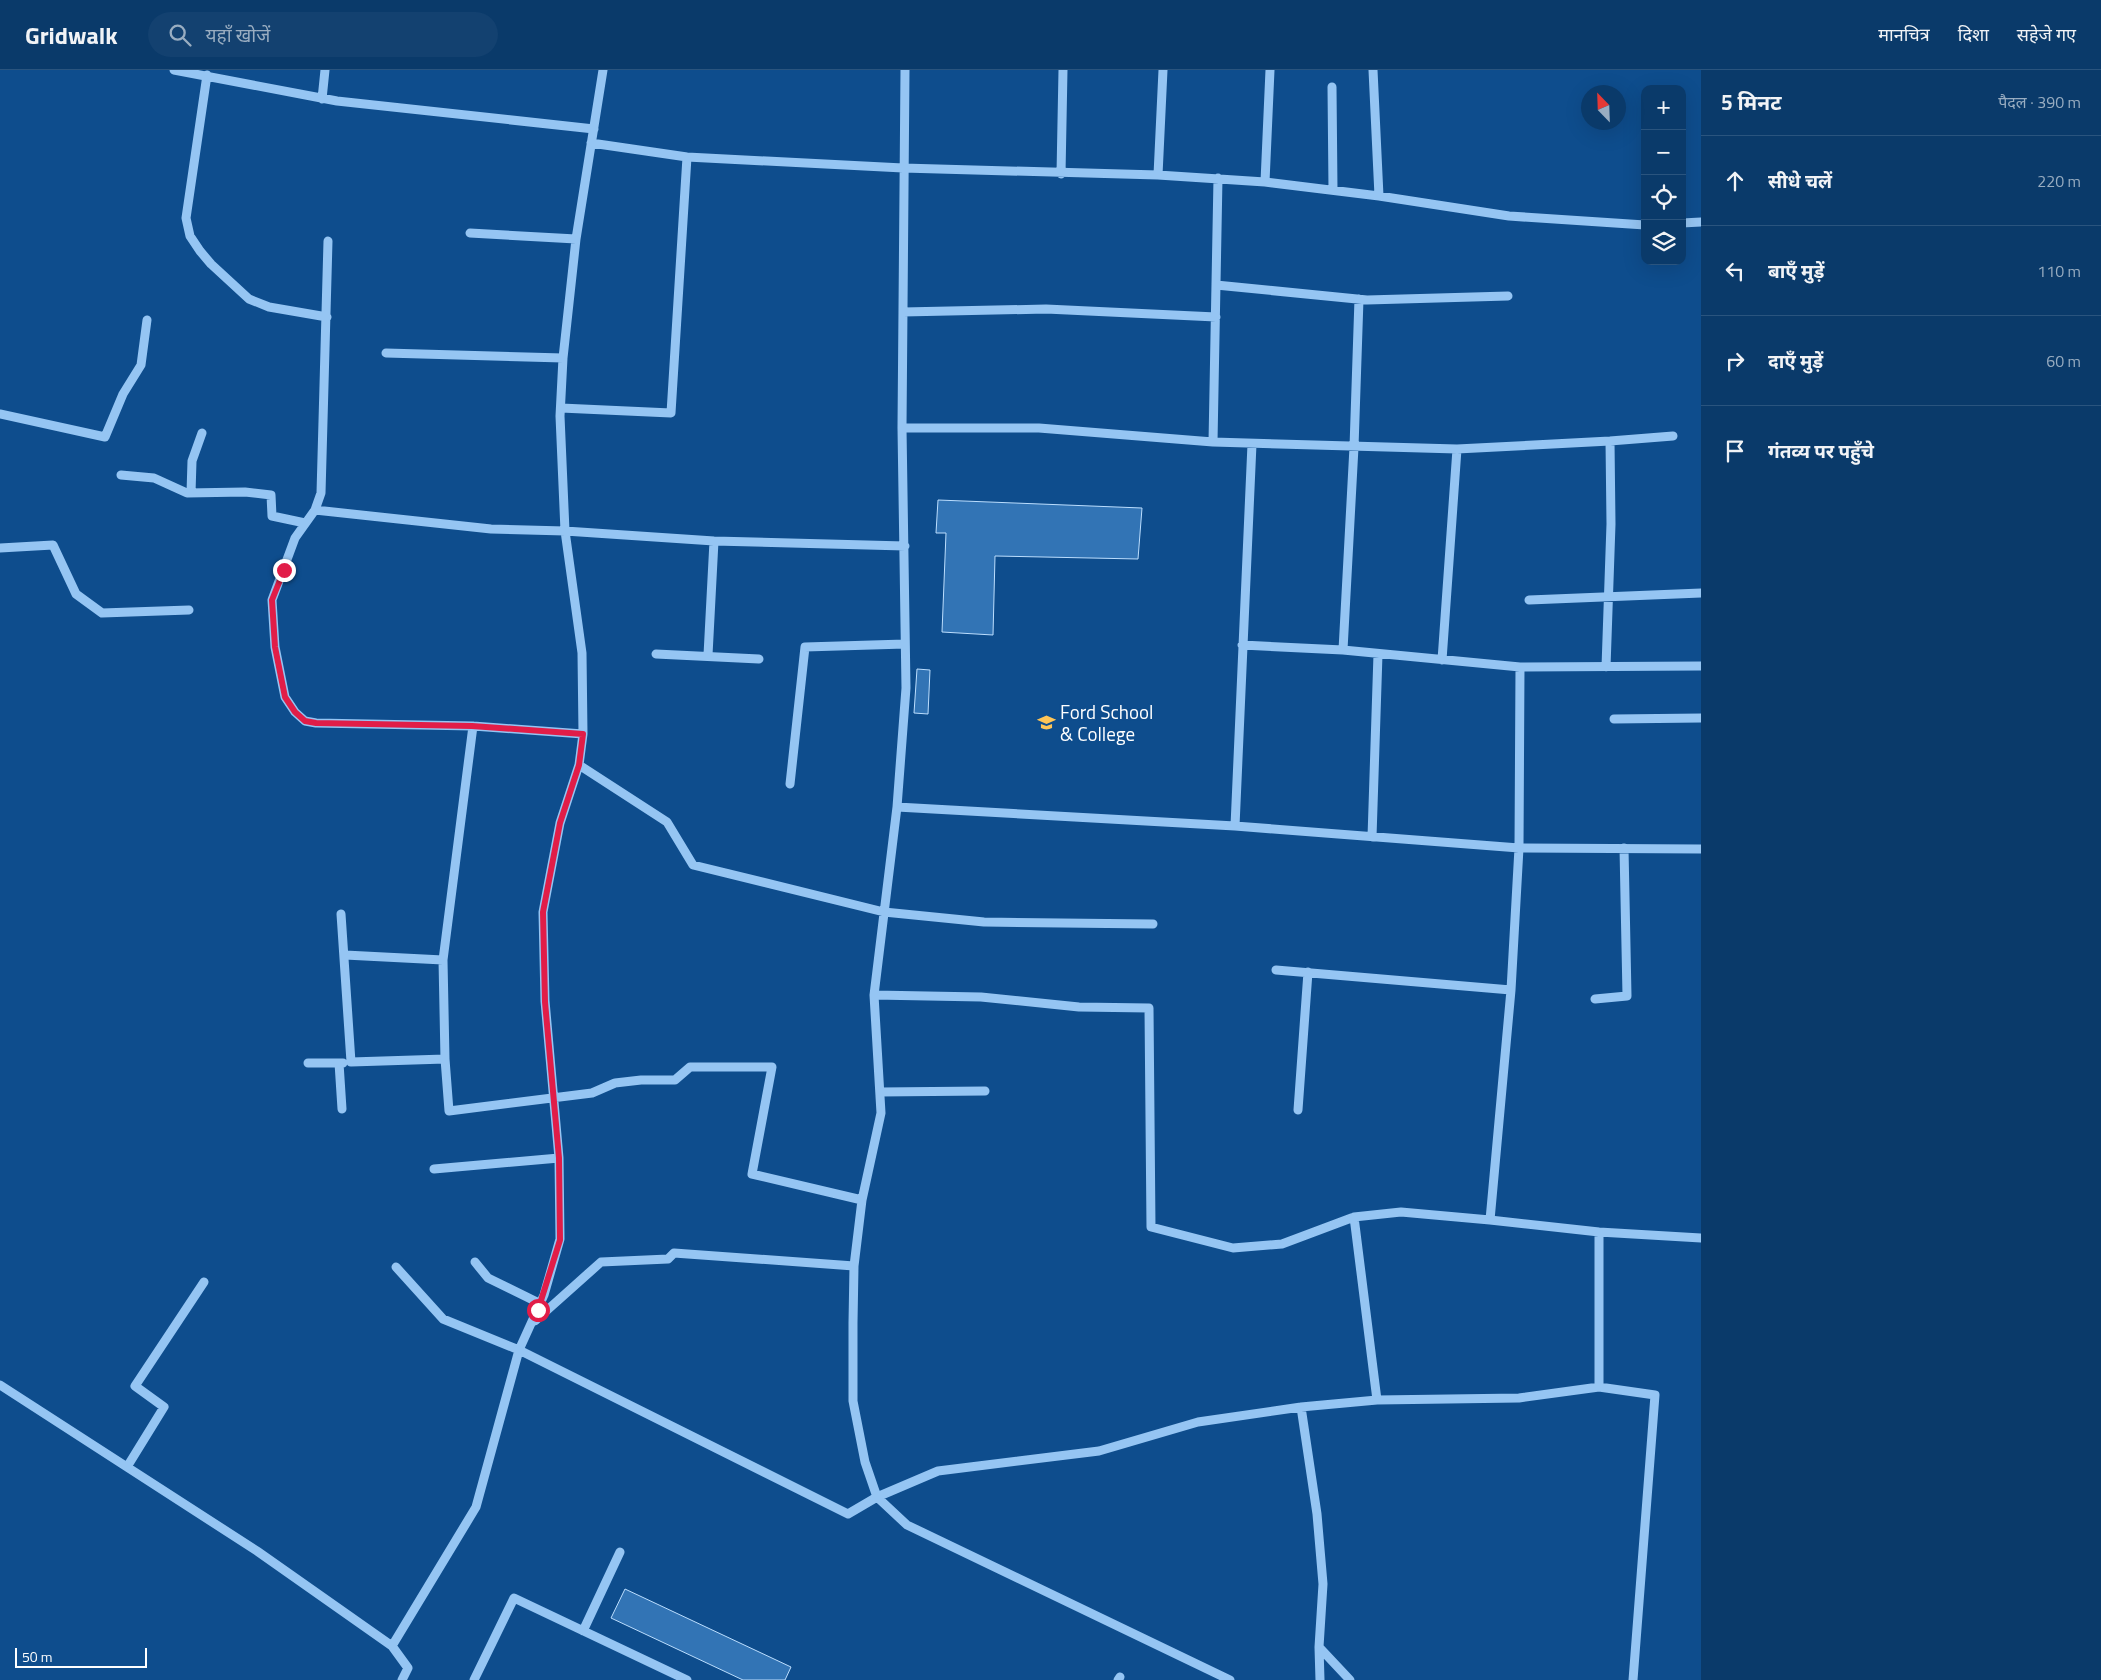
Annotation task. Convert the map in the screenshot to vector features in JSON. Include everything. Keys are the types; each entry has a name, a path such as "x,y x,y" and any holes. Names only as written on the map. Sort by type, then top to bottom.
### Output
{"street":[{"path":"174,70 322,98 594,129"},
{"path":"322,98 325,70"},
{"path":"392,1646 476,1507 519,1350 541,1304 560,1240 559,1158 545,1002 543,912 560,823 579,765 583,734 582,653 565,531 560,408 576,239 603,70"},
{"path":"905,70 902,428 906,688 897,806 874,995 881,1113 862,1200 854,1266 853,1401 865,1462 877,1497 907,1525 1230,1680"},
{"path":"1062,174 1063,70"},
{"path":"1158,175 1162,70"},
{"path":"1265,182 1270,70"},
{"path":"1372,70 1379,196"},
{"path":"207,75 186,218 190,236 211,264 249,299 269,307 327,317"},
{"path":"1332,87 1333,190"},
{"path":"591,143 687,157 903,168 1218,178 1379,196 1509,216 1641,225"},
{"path":"560,408 671,413 687,157"},
{"path":"1213,442 1218,178"},
{"path":"1686,223 1701,222"},
{"path":"470,233 576,239"},
{"path":"328,241 321,492 315,510 295,538 272,600 275,647 285,697 295,712 305,721 316,723 472,726 583,734"},
{"path":"1216,285 1359,299 1508,296"},
{"path":"1343,650 1354,447 1359,299"},
{"path":"903,312 1046,309 1216,317"},
{"path":"0,414 105,437 123,394 141,365 147,320"},
{"path":"386,353 564,358"},
{"path":"902,428 1039,428 1252,444 1457,449 1672,436"},
{"path":"191,493 192,461 202,433"},
{"path":"1606,667 1612,524 1610,441"},
{"path":"1236,826 1242,646 1252,444"},
{"path":"1442,660 1457,449"},
{"path":"122,475 154,478 187,493 244,492 271,495 272,516 305,523"},
{"path":"315,510 491,529 565,531 714,541 905,546"},
{"path":"708,655 714,541"},
{"path":"0,548 53,545 76,594 102,614 189,610"},
{"path":"1529,600 1701,593"},
{"path":"790,784 805,647 905,644"},
{"path":"1242,646 1343,650 1520,667 1701,666"},
{"path":"656,654 708,655 759,659"},
{"path":"1372,837 1378,654"},
{"path":"1490,1220 1511,990 1519,848 1520,667"},
{"path":"1614,719 1701,718"},
{"path":"472,726 443,960 445,1059 449,1111 592,1093 615,1083 641,1080 675,1080 690,1068 772,1067 752,1174 862,1200"},
{"path":"579,765 667,822 693,865 884,912 984,922 1153,924"},
{"path":"897,806 1236,826 1519,848 1701,849"},
{"path":"1596,999 1627,996 1624,848"},
{"path":"341,914 351,1062"},
{"path":"345,955 443,960"},
{"path":"1276,970 1511,990"},
{"path":"1298,1110 1308,972"},
{"path":"874,995 981,998 1079,1007 1149,1008 1151,1227 1233,1248 1282,1244 1354,1217 1401,1212 1599,1232 1701,1238"},
{"path":"308,1063 445,1059"},
{"path":"339,1063 342,1109"},
{"path":"880,1092 985,1091"},
{"path":"434,1169 559,1158"},
{"path":"1354,1217 1377,1400"},
{"path":"1598,1387 1599,1232"},
{"path":"531,1325 601,1262 668,1259 674,1253 854,1266"},
{"path":"475,1262 488,1278 541,1304"},
{"path":"396,1267 443,1319 519,1350 848,1514 877,1497 938,1471 1099,1451 1198,1422 1301,1407 1377,1400 1519,1398 1598,1387 1655,1395 1633,1680"},
{"path":"127,1466 164,1407 135,1386 204,1282"},
{"path":"0,1385 257,1551 392,1646 408,1668 402,1680"},
{"path":"1301,1407 1317,1514 1323,1584 1319,1647 1320,1680"},
{"path":"583,1631 620,1552"},
{"path":"474,1680 514,1598 687,1680"},
{"path":"1319,1647 1350,1680"}],"building":[{"path":"938,500 1142,508 1138,559 995,556 993,635 942,632 946,533 936,533"},
{"path":"917,669 930,670 928,714 914,713"},
{"path":"625,1589 791,1667 785,1680 743,1680 611,1618"}],"place":[{"name":"Ford School & College","path":"1046,722"}],"route":[{"path":"284,570 272,600 275,647 285,697 295,712 305,721 316,723 472,726 583,734 579,765 560,823 543,912 545,1002 559,1158 560,1240 538,1310"}]}
